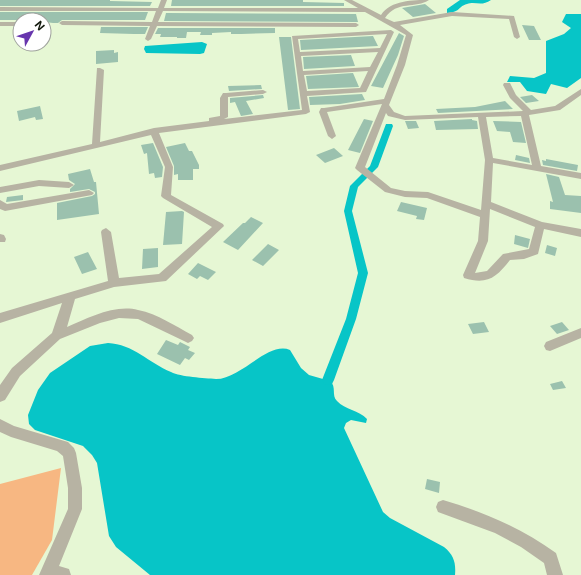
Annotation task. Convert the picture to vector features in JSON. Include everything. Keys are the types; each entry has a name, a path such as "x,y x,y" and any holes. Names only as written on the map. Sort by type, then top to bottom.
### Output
{"street":[{"path":"102,24 114,0"},
{"path":"148,39 164,0"},
{"path":"200,25 206,0"},
{"path":"240,25 243,0"},
{"path":"347,0 394,24 410,35 401,65 360,168 363,172 388,190 405,194 428,195 485,215"},
{"path":"382,18 387,10 393,5 426,0"},
{"path":"0,9 366,10"},
{"path":"318,10 320,25"},
{"path":"394,24 452,14 512,17 517,37"},
{"path":"62,23 356,25"},
{"path":"0,24 12,24"},
{"path":"0,168 154,131 306,112 294,37 391,32 363,90 304,94"},
{"path":"297,54 382,50"},
{"path":"300,74 373,69"},
{"path":"96,145 100,70"},
{"path":"507,85 513,96 527,112 537,169"},
{"path":"386,103 391,114 405,118 527,112 557,108 581,91"},
{"path":"165,129 173,124 223,117 224,98 226,96 263,92"},
{"path":"332,136 323,112 324,110 386,103"},
{"path":"481,114 489,160 486,204 483,241 468,275 478,278 485,277 496,270 507,257 524,255 534,251 540,225"},
{"path":"0,318 114,283 162,278 220,226 166,196 169,167 154,131"},
{"path":"489,160 581,176"},
{"path":"0,190 39,183 69,185"},
{"path":"0,203 5,208 89,193"},
{"path":"486,204 540,225 581,232"},
{"path":"106,232 114,283"},
{"path":"0,396 16,372 56,336 60,330 70,296"},
{"path":"56,336 107,316 126,312 139,314 188,338"},
{"path":"550,346 581,333"},
{"path":"0,425 11,432 63,447 69,453 75,488 75,509 53,573"},
{"path":"443,507 483,520 515,535 551,558 555,575"}],"shaded area":[{"path":"61,468 52,540 32,575 0,575 0,484"}],"water":[{"path":"460,0 491,0 481,4 467,4 455,12 447,13 447,9"},
{"path":"566,14 581,14 581,78 567,88 551,84 546,94 527,91 520,82 507,82 510,76 534,78 546,73 546,41 564,34 571,28 562,22"},
{"path":"202,42 207,44 204,53 200,54 146,53 144,49 145,46"},
{"path":"108,343 117,344 133,350 175,374 216,379 235,373 273,351 282,349 290,350 301,368 309,375 330,381 332,383 335,399 340,404 367,419 366,423 351,420 346,423 344,428 383,512 390,518 444,547 454,560 455,575 150,575 116,547 109,536 97,463 92,455 83,446 35,430 29,424 28,415 38,390 50,373 90,346"}],"building":[{"path":"0,0 110,0 152,2 150,6 0,6"},
{"path":"172,0 303,0 303,2 344,3 344,6 171,6"},
{"path":"425,4 436,13 413,17 402,8"},
{"path":"0,12 12,12 12,20 0,20"},
{"path":"52,12 148,12 145,20 62,20 58,23 53,23"},
{"path":"166,13 356,14 358,22 164,21"},
{"path":"522,25 534,26 541,40 529,40"},
{"path":"101,27 148,27 145,34 134,34 100,33"},
{"path":"158,28 275,28 275,33 231,34 231,32 200,35 201,32 187,32 186,38 177,38 160,37 161,34 155,34"},
{"path":"399,33 404,36 398,55 383,88 371,86"},
{"path":"373,36 378,46 301,50 300,40"},
{"path":"279,37 291,37 300,109 288,110"},
{"path":"114,50 114,53 118,52 118,62 96,64 96,51"},
{"path":"351,55 355,66 304,69 303,57"},
{"path":"353,73 359,87 308,89 306,76"},
{"path":"261,85 262,89 229,91 228,86"},
{"path":"362,94 365,100 340,104 310,105 309,97"},
{"path":"263,95 264,98 246,101 253,114 241,116 235,102 230,103 230,98"},
{"path":"532,95 539,101 526,103 520,97"},
{"path":"505,101 513,109 438,113 436,109 475,107"},
{"path":"40,106 43,119 36,120 35,117 19,121 17,111"},
{"path":"364,119 373,121 360,153 348,150"},
{"path":"472,119 477,121 478,129 436,130 434,121"},
{"path":"405,121 416,121 419,128 408,129"},
{"path":"493,121 521,122 526,143 513,142 510,132 497,131"},
{"path":"153,143 163,167 162,177 155,178 154,173 149,174 147,153 144,154 141,145"},
{"path":"185,143 189,151 192,151 199,165 199,169 193,169 193,180 178,180 178,174 174,175 174,166 166,147"},
{"path":"334,148 343,156 325,163 316,155"},
{"path":"516,155 529,158 530,163 515,160"},
{"path":"546,159 578,165 577,171 543,165 542,160 546,161"},
{"path":"90,169 94,182 96,182 99,214 57,220 57,203 92,196 95,194 95,192 89,189 70,192 70,189 75,184 69,180 68,174"},
{"path":"546,174 559,177 565,195 581,196 581,213 550,209 550,201 553,202"},
{"path":"23,195 23,200 6,202 7,197"},
{"path":"401,202 427,208 424,220 416,219 417,216 397,211"},
{"path":"166,212 184,212 182,244 163,245"},
{"path":"251,217 263,223 238,250 223,242 243,223"},
{"path":"515,235 530,239 528,248 514,244"},
{"path":"268,244 279,250 263,266 252,260"},
{"path":"547,245 557,248 555,256 545,253"},
{"path":"158,248 158,267 142,269 143,249"},
{"path":"88,252 97,269 82,274 74,257"},
{"path":"198,263 216,272 208,280 200,276 197,279 188,274"},
{"path":"484,322 489,332 473,334 468,324"},
{"path":"562,322 569,330 557,334 550,326"},
{"path":"166,340 178,345 180,342 190,347 188,350 195,353 189,360 185,358 180,365 157,354"},
{"path":"562,381 566,388 553,390 550,384"},
{"path":"427,479 440,482 439,493 425,489"}],"waterway":[{"path":"328,380 351,319 363,273 348,211 354,186 374,167 389,126"}]}
